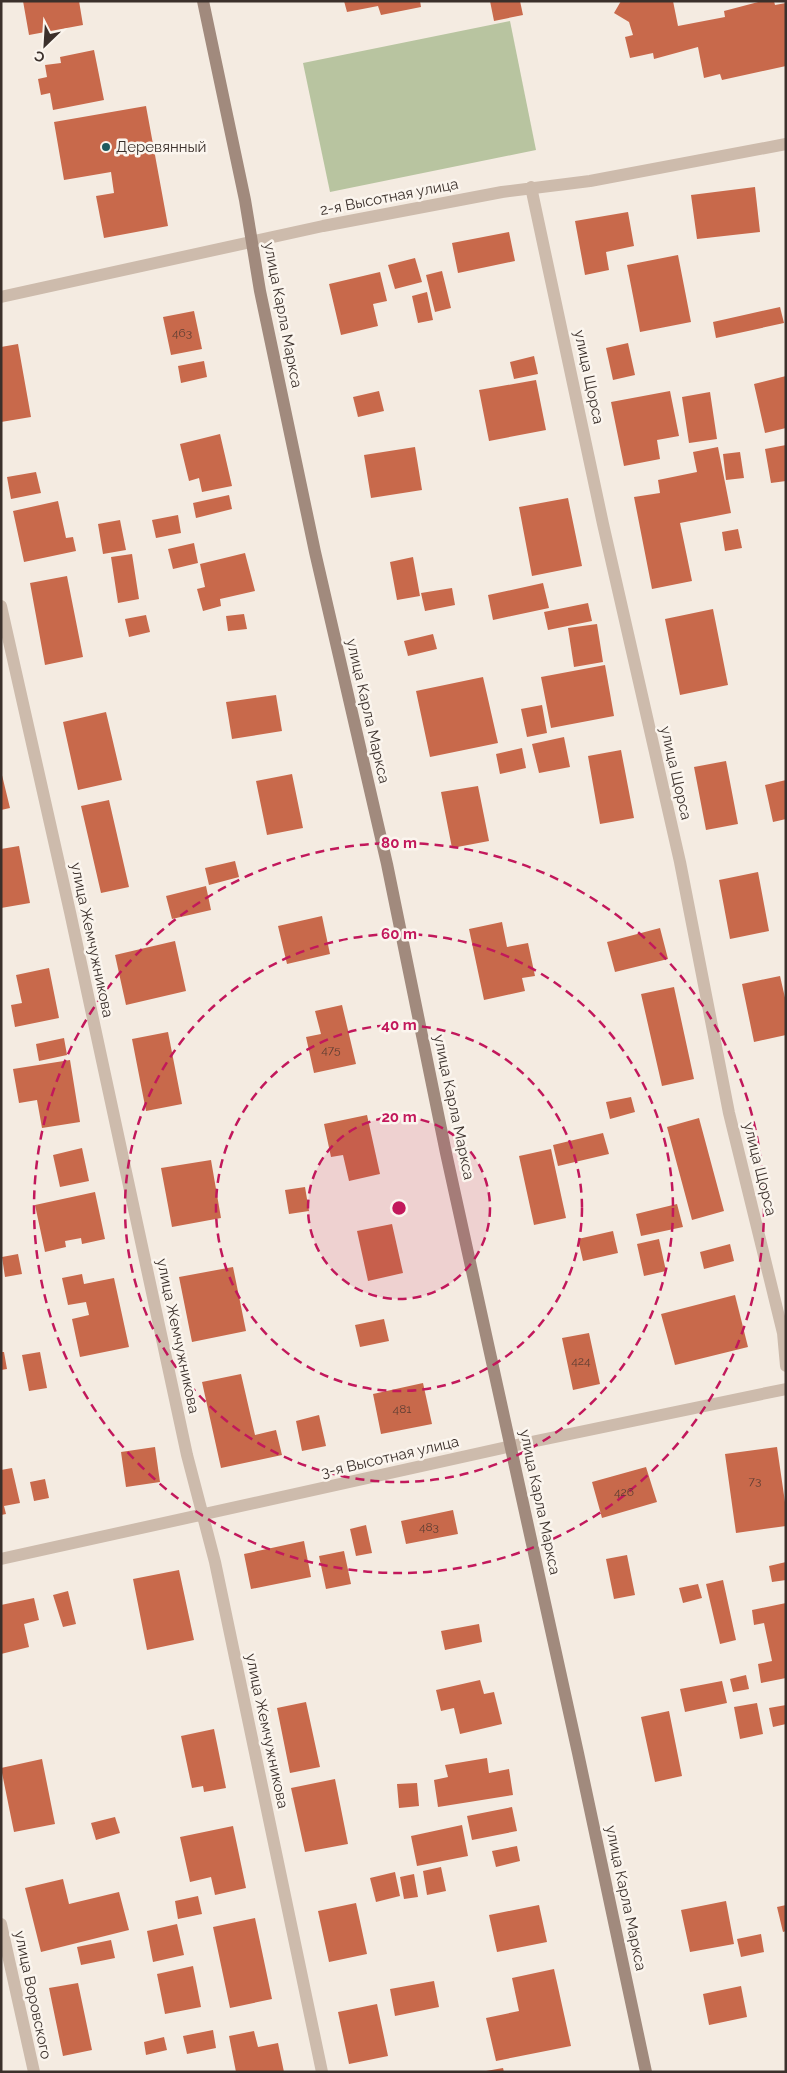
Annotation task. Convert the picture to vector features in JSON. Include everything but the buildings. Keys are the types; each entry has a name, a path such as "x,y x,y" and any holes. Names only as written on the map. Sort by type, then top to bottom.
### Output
{"main road":[{"name":"улица Карла Маркса","path":"203,1 245,200 260,291 313,542 387,864 446,1153 512,1446 646,2072"}],"street":[{"name":"2-я Высотная улица","path":"1,297 323,226 531,187 590,180 786,144"},
{"name":"улица Щорса","path":"531,187 603,524 680,862 729,1112 783,1333 786,1366"},
{"name":"улица Жемчужникова","path":"1,606 70,912 187,1455 215,1562 322,2072"},
{"name":"3-я Высотная улица","path":"1,1559 512,1446 786,1389"},
{"name":"улица Воровского","path":"1,1924 34,2072"}],"green space":[{"path":"510,21 536,150 330,192 303,63"}],"place":[{"name":"Деревянный","path":"106,147"}]}
